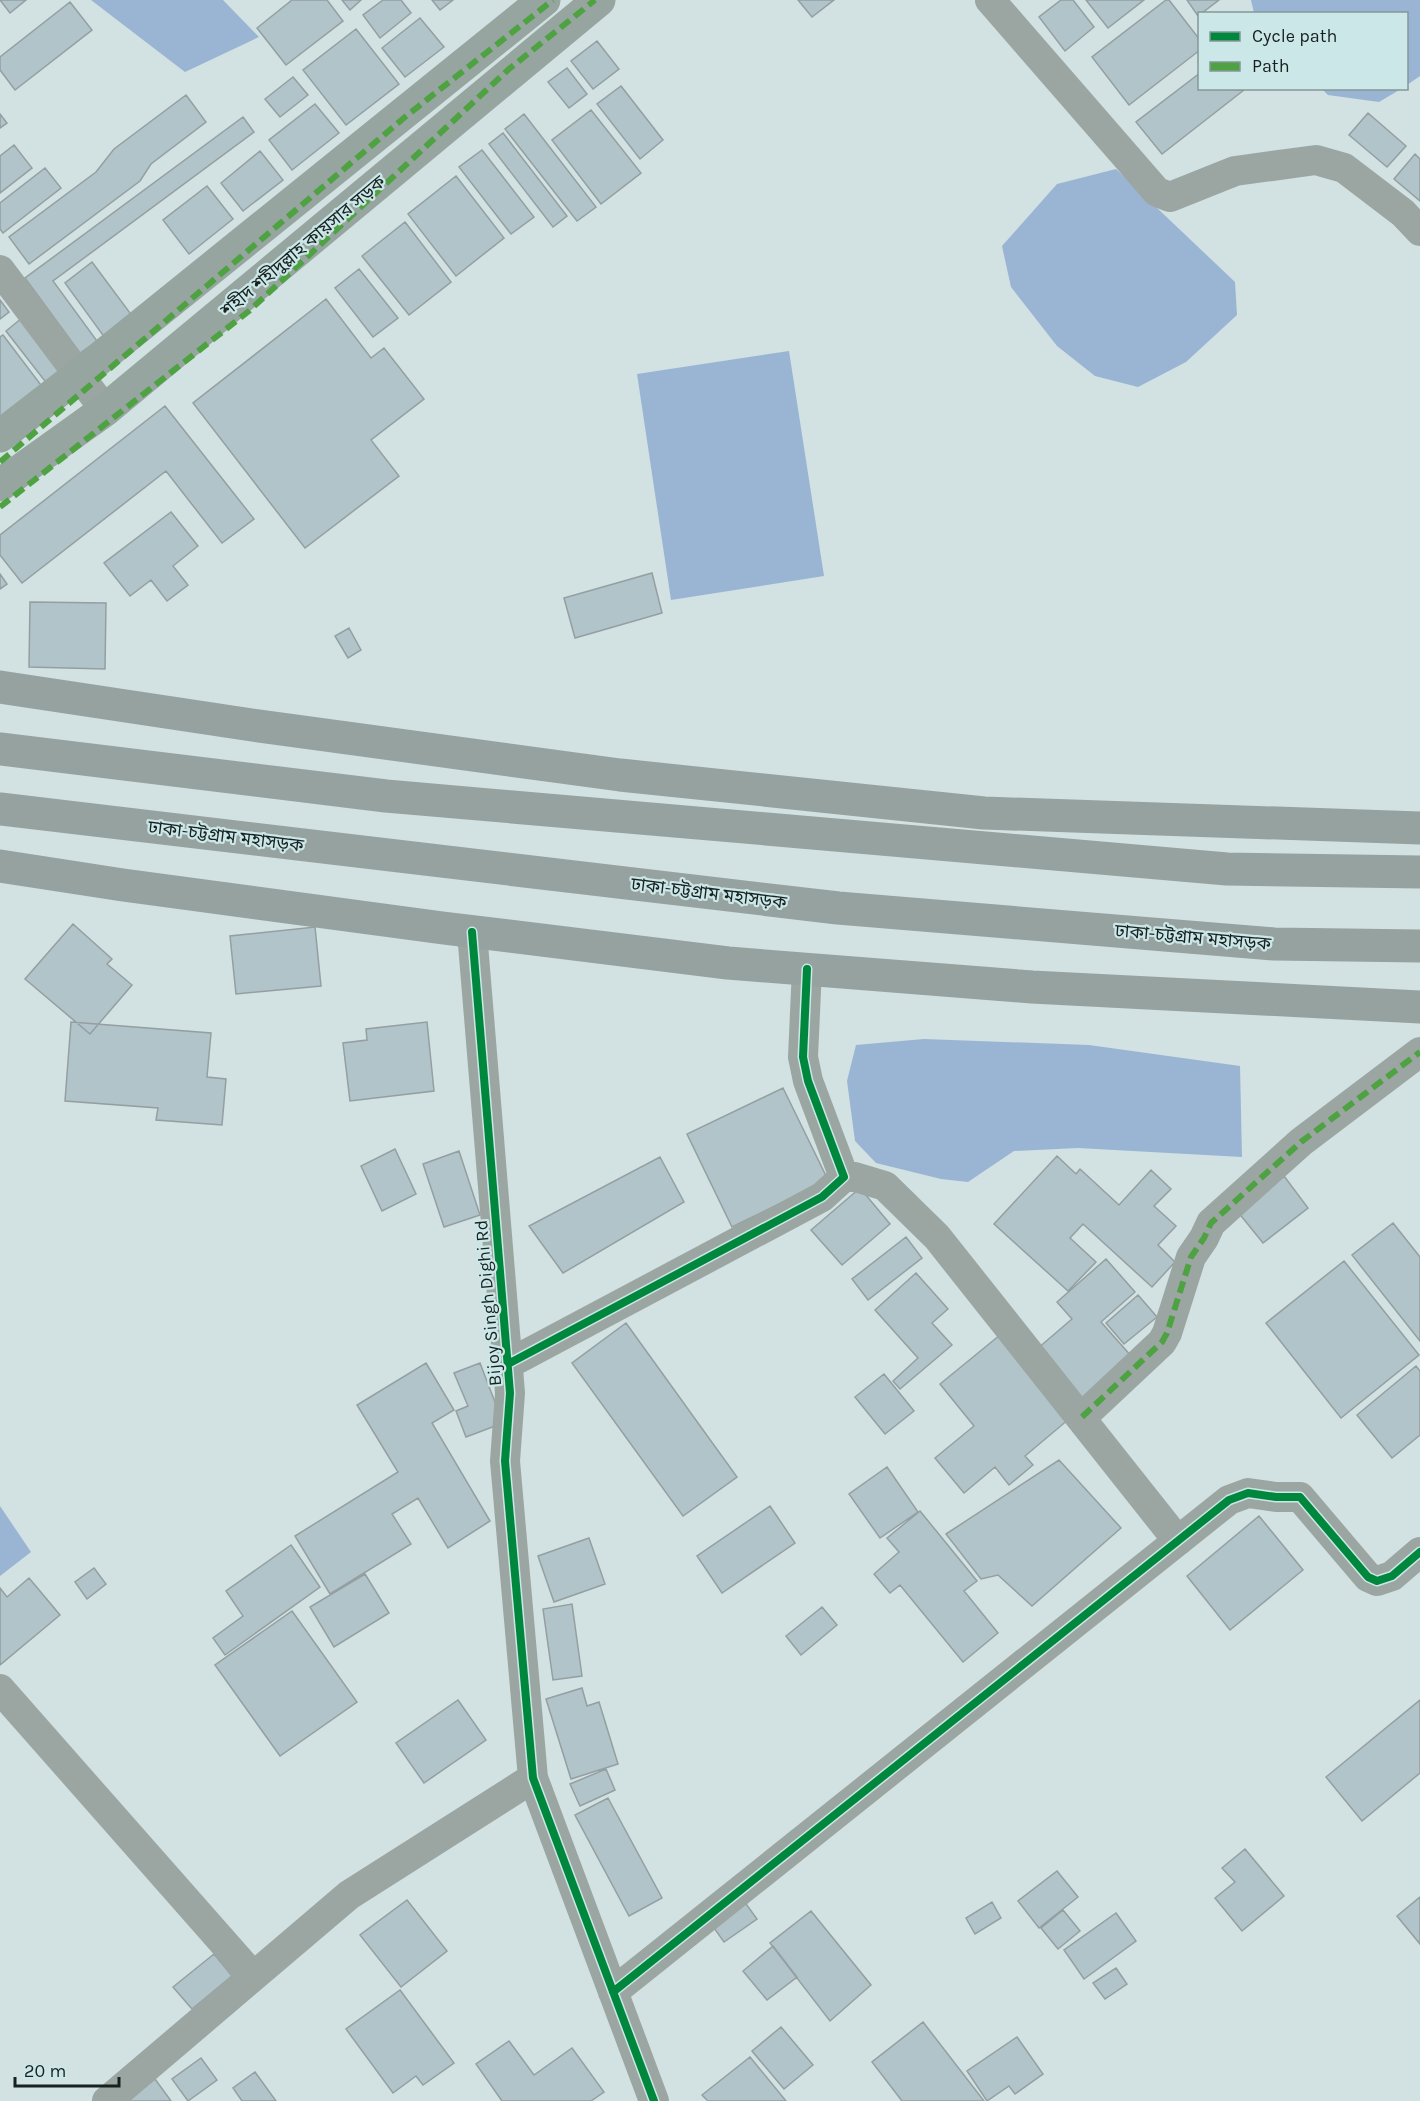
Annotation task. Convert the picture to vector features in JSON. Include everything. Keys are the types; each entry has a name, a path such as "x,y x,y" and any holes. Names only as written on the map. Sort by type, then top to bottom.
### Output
{"highway":[{"path":"0,687 252,725 620,775 984,813 1420,828"},
{"path":"0,748 398,797 1227,869 1420,872"},
{"name":"ঢাকা-চট্টগ্রাম মহাসড়ক","path":"0,809 838,908 1274,944 1420,946"},
{"path":"0,866 134,887 728,963 1032,987 1420,1007"}],"main road":[{"path":"0,436 79,375 544,0"},
{"name":"শহীদ শহীদুল্লাহ কায়সার সড়ক","path":"0,485 105,410 599,0"}],"street":[{"path":"990,0 1157,192 1170,197 1235,171 1316,160 1344,168 1403,213 1420,231"},
{"path":"0,270 105,410"},
{"name":"Bijoy Singh Dighi Rd","path":"472,932 508,1364 510,1393 505,1461 532,1778 654,2101"},
{"path":"807,969 802,1057 808,1081 844,1178"},
{"path":"1082,1417 1162,1342 1167,1333 1191,1257 1211,1223 1301,1142 1420,1052"},
{"path":"508,1364 822,1197 844,1178 855,1177 885,1186 937,1237 1082,1417 1178,1541"},
{"path":"613,1992 1229,1500 1248,1493 1276,1497 1300,1497 1368,1577 1377,1581 1392,1576 1420,1552"},
{"path":"0,1689 253,1976"},
{"path":"107,2101 348,1895 532,1778"}],"water":[{"path":"91,0 223,0 259,37 185,72"},
{"path":"1251,0 1420,0 1420,76 1408,84 1408,12 1254,12"},
{"path":"1323,90 1399,90 1379,102 1328,95"},
{"path":"1116,169 1235,282 1237,315 1186,362 1138,387 1095,376 1057,346 1011,287 1002,246 1057,184"},
{"path":"789,351 824,576 671,600 637,374"},
{"path":"924,1039 1089,1045 1240,1066 1242,1157 1078,1148 1014,1151 968,1182 941,1179 876,1163 855,1141 847,1081 856,1045"},
{"path":"0,1506 31,1552 0,1576"}],"building":[{"path":"0,0 26,0 10,13"},
{"path":"292,0 327,0 343,21 286,65 257,28"},
{"path":"342,0 361,0 350,10"},
{"path":"383,0 401,0 411,13 380,38 363,15"},
{"path":"432,0 453,0 440,10"},
{"path":"798,0 834,0 812,17"},
{"path":"1061,0 1073,0 1094,27 1065,51 1039,17"},
{"path":"1086,0 1144,0 1108,28"},
{"path":"1166,0 1169,0 1198,37 1198,52 1129,105 1092,57"},
{"path":"1187,0 1219,0 1203,12 1198,12 1198,16"},
{"path":"70,2 92,30 15,90 0,70 0,57"},
{"path":"420,18 444,47 405,77 382,48"},
{"path":"356,29 399,84 346,125 303,70"},
{"path":"597,41 619,69 593,89 571,61"},
{"path":"567,68 587,94 569,108 548,82"},
{"path":"1198,75 1198,90 1244,90 1162,154 1136,122"},
{"path":"293,77 308,95 280,117 265,99"},
{"path":"621,86 663,140 640,159 597,104"},
{"path":"186,95 206,122 151,164 140,181 29,264 9,237 96,172 114,149"},
{"path":"315,104 339,133 292,170 269,140"},
{"path":"591,110 641,173 601,204 552,140"},
{"path":"1368,113 1406,146 1387,167 1349,135"},
{"path":"0,114 7,123 0,128"},
{"path":"524,114 596,207 577,221 505,129"},
{"path":"243,117 254,132 53,281 97,341 80,353 25,278"},
{"path":"503,133 567,216 553,227 489,144"},
{"path":"14,145 32,168 0,193 0,156"},
{"path":"482,150 534,217 511,234 459,167"},
{"path":"260,151 283,180 243,211 221,183"},
{"path":"1415,154 1420,159 1420,201 1394,179"},
{"path":"45,168 61,188 3,233 0,229 0,203"},
{"path":"456,176 504,238 456,276 408,214"},
{"path":"207,186 233,219 189,254 163,220"},
{"path":"405,222 451,282 409,315 362,256"},
{"path":"92,262 133,317 105,338 65,283"},
{"path":"359,269 398,318 373,337 335,288"},
{"path":"326,299 371,358 384,348 424,399 371,440 399,476 305,548 193,403"},
{"path":"0,300 9,312 0,319"},
{"path":"22,318 64,372 48,385 6,331"},
{"path":"3,335 47,393 0,429 0,337"},
{"path":"165,406 254,519 222,543 166,471 22,583 0,555 0,535"},
{"path":"171,512 198,546 173,566 188,585 167,601 151,580 130,596 104,563"},
{"path":"652,573 662,613 575,638 564,598"},
{"path":"0,574 7,584 0,589"},
{"path":"30,602 106,603 105,669 29,667"},
{"path":"349,628 361,650 348,658 335,636"},
{"path":"73,924 112,959 107,964 132,985 90,1034 25,979"},
{"path":"315,927 321,986 236,994 230,936"},
{"path":"71,1022 211,1033 207,1077 226,1079 222,1125 156,1120 158,1108 65,1101"},
{"path":"427,1022 434,1091 350,1101 343,1043 367,1040 366,1029"},
{"path":"783,1088 828,1180 732,1227 687,1134"},
{"path":"395,1149 416,1194 382,1211 361,1166"},
{"path":"459,1151 480,1215 444,1227 423,1164"},
{"path":"1057,1156 1076,1174 1080,1169 1119,1205 1151,1170 1171,1189 1154,1206 1176,1226 1158,1245 1175,1262 1152,1287 1083,1224 1070,1238 1096,1262 1068,1291 994,1224"},
{"path":"660,1157 684,1202 563,1273 529,1226"},
{"path":"1284,1176 1308,1208 1263,1243 1238,1212"},
{"path":"860,1188 890,1224 842,1265 811,1230"},
{"path":"1393,1223 1420,1257 1420,1341 1352,1255"},
{"path":"906,1237 922,1258 868,1300 852,1279"},
{"path":"1106,1259 1135,1292 1101,1322 1132,1357 1082,1400 1037,1349 1072,1319 1057,1302"},
{"path":"1344,1261 1419,1355 1341,1418 1266,1323"},
{"path":"916,1273 948,1309 932,1323 952,1345 900,1389 893,1381 918,1358 875,1310"},
{"path":"1138,1295 1157,1317 1124,1344 1106,1323"},
{"path":"626,1323 737,1477 683,1516 572,1363"},
{"path":"1000,1335 1069,1419 1025,1456 1033,1465 1009,1485 995,1467 964,1493 935,1458 974,1426 940,1384"},
{"path":"426,1363 454,1410 432,1423 490,1521 448,1548 418,1498 392,1514 411,1544 330,1594 295,1536 398,1472 357,1405"},
{"path":"480,1363 503,1423 466,1437 456,1411 468,1406 454,1373"},
{"path":"1416,1366 1420,1371 1420,1435 1392,1458 1357,1415"},
{"path":"884,1374 914,1411 885,1434 855,1397"},
{"path":"1059,1460 1121,1528 1032,1606 998,1575 981,1579 946,1534"},
{"path":"887,1467 918,1512 880,1538 849,1494"},
{"path":"770,1506 795,1543 722,1593 697,1556"},
{"path":"920,1511 977,1581 964,1591 998,1633 963,1662 900,1585 890,1593 874,1574 899,1552 887,1538"},
{"path":"1259,1516 1303,1570 1230,1630 1187,1576"},
{"path":"589,1538 605,1584 554,1602 538,1556"},
{"path":"291,1545 320,1587 225,1655 213,1638 243,1616 226,1591"},
{"path":"94,1568 106,1584 87,1599 75,1582"},
{"path":"365,1574 389,1613 334,1647 310,1607"},
{"path":"29,1578 60,1615 0,1665 0,1588 7,1597"},
{"path":"572,1604 582,1676 553,1680 543,1609"},
{"path":"822,1607 837,1625 801,1655 786,1636"},
{"path":"292,1611 357,1702 280,1756 215,1665"},
{"path":"582,1688 587,1706 599,1702 618,1764 571,1779 546,1699"},
{"path":"458,1700 486,1740 424,1783 396,1743"},
{"path":"1420,1700 1420,1773 1362,1821 1326,1777"},
{"path":"606,1769 615,1790 580,1806 570,1784"},
{"path":"608,1798 662,1898 629,1916 575,1815"},
{"path":"1245,1849 1284,1896 1242,1931 1215,1898 1235,1882 1222,1868"},
{"path":"1057,1871 1078,1897 1039,1928 1018,1901"},
{"path":"736,1890 757,1919 724,1942 704,1914"},
{"path":"1420,1897 1420,1944 1397,1916"},
{"path":"407,1900 447,1951 401,1987 360,1935"},
{"path":"992,1902 1001,1918 975,1934 966,1918"},
{"path":"1063,1910 1080,1931 1058,1949 1041,1928"},
{"path":"811,1911 871,1985 830,2021 770,1943"},
{"path":"1116,1913 1136,1941 1084,1979 1064,1950"},
{"path":"773,1946 797,1977 767,2000 743,1971"},
{"path":"214,1954 232,1976 192,2009 173,1987"},
{"path":"1116,1968 1127,1984 1105,1999 1093,1983"},
{"path":"400,1990 454,2063 423,2085 416,2076 393,2093 346,2029"},
{"path":"923,2022 984,2101 902,2101 872,2062"},
{"path":"781,2027 813,2065 784,2089 752,2051"},
{"path":"1017,2037 1043,2074 1015,2094 1009,2086 987,2101 967,2071"},
{"path":"509,2041 534,2075 572,2048 604,2092 591,2101 502,2101 476,2064"},
{"path":"750,2057 786,2101 708,2101 702,2095"},
{"path":"201,2058 217,2080 188,2101 172,2079"},
{"path":"255,2072 276,2101 242,2101 233,2088"},
{"path":"155,2079 171,2101 125,2101"}],"marked path":[{"path":"0,462 405,117 553,0"},
{"path":"0,507 249,311 509,69 595,0"},
{"path":"1082,1417 1162,1342 1167,1333 1191,1257 1211,1223 1301,1142 1420,1052"}],"cycle path":[{"path":"472,932 510,1393 505,1461 533,1778 654,2101"},
{"path":"508,1364 822,1197 844,1177 808,1081 803,1057 807,969"},
{"path":"613,1992 1229,1500 1248,1493 1276,1497 1300,1497 1368,1577 1377,1581 1392,1576 1420,1552"}]}
